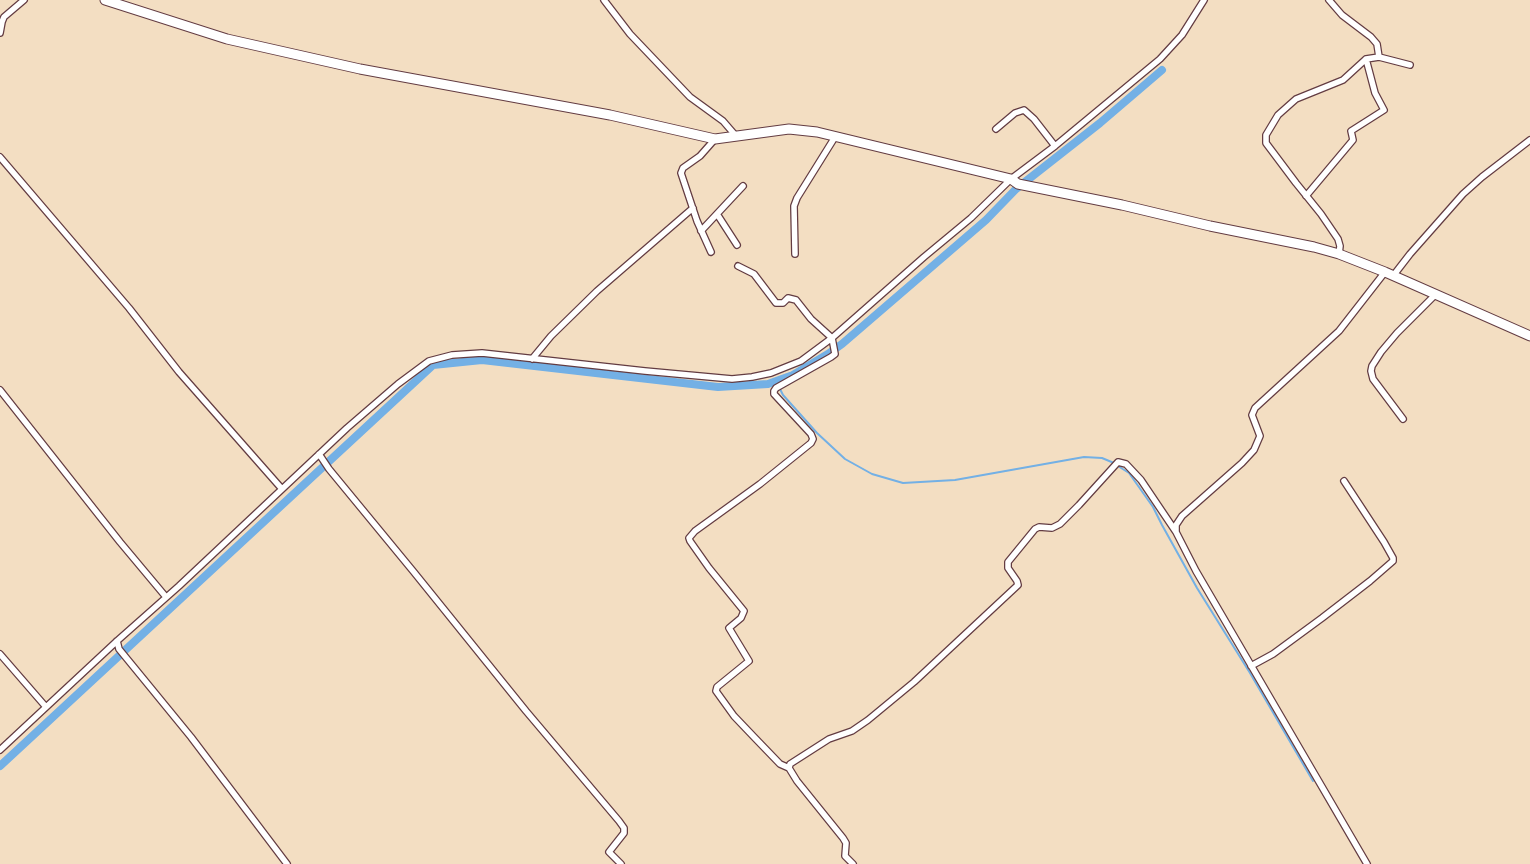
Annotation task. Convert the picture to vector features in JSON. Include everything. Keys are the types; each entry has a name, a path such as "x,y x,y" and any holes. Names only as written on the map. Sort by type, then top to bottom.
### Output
{"main road":[{"path":"105,0 227,39 360,70 610,115 715,139 789,129 817,132 1018,183 1314,247 1339,254 1389,274 1530,336"}],"street":[{"path":"0,33 4,17 24,0"},
{"path":"604,0 630,34 690,97 723,121 736,136"},
{"path":"0,750 319,454 398,384 434,359 452,355 482,353 725,378 741,378 789,366 806,358 832,338 924,257 971,218 1018,183 1055,146 1160,59 1182,35 1204,0"},
{"path":"1329,0 1342,15 1377,44 1379,56"},
{"path":"1339,254 1340,246 1338,239 1266,143 1267,131 1278,115 1296,99 1343,80 1366,59 1379,56 1410,65"},
{"path":"1306,196 1353,140 1351,131 1384,110 1375,93 1366,59"},
{"path":"996,129 1015,113 1024,110 1034,119 1055,146"},
{"path":"796,254 794,206 797,198 835,137"},
{"path":"711,252 701,231 682,173 683,168 700,156 715,139"},
{"path":"1176,532 1177,520 1242,463 1254,450 1260,436 1252,415 1255,408 1339,331 1463,194 1530,140"},
{"path":"0,157 129,308 179,372 282,489"},
{"path":"701,231 743,186"},
{"path":"532,359 551,336 597,291 693,208"},
{"path":"717,214 737,245"},
{"path":"738,266 754,274 776,303 783,303 788,298 796,300 811,319 832,338 835,354 776,388 774,391 774,394 811,434 813,441 760,484 695,531 689,538 709,568 744,611 741,618 729,628 749,661 717,687 716,690 734,716 780,764 789,768 843,838 846,843 845,856 853,864"},
{"path":"1403,419 1373,379 1372,366 1397,333 1435,295"},
{"path":"0,390 166,597"},
{"path":"319,454 329,470 526,711 619,821 624,828 624,833 609,852 621,864"},
{"path":"789,768 792,762 828,739 852,731 868,720 954,646 1018,585 1008,568 1008,562 1035,528 1052,528 1060,524 1116,464 1126,464 1141,480 1176,532 1196,571 1366,864"},
{"path":"1251,666 1273,654 1306,630 1392,563 1393,558 1384,542 1344,481"},
{"path":"117,641 120,649 191,737 287,864"},
{"path":"0,654 46,707"}],"waterway":[{"path":"0,766 433,365 482,360 718,387 768,384 793,375 842,344 986,220 1016,189 1100,123 1162,70"},
{"path":"776,381 783,395 817,433 845,459 872,474 903,483 955,480 1084,457 1102,458 1114,463"},
{"path":"1118,466 1129,473 1153,507 1197,588 1250,673 1313,781"}]}
